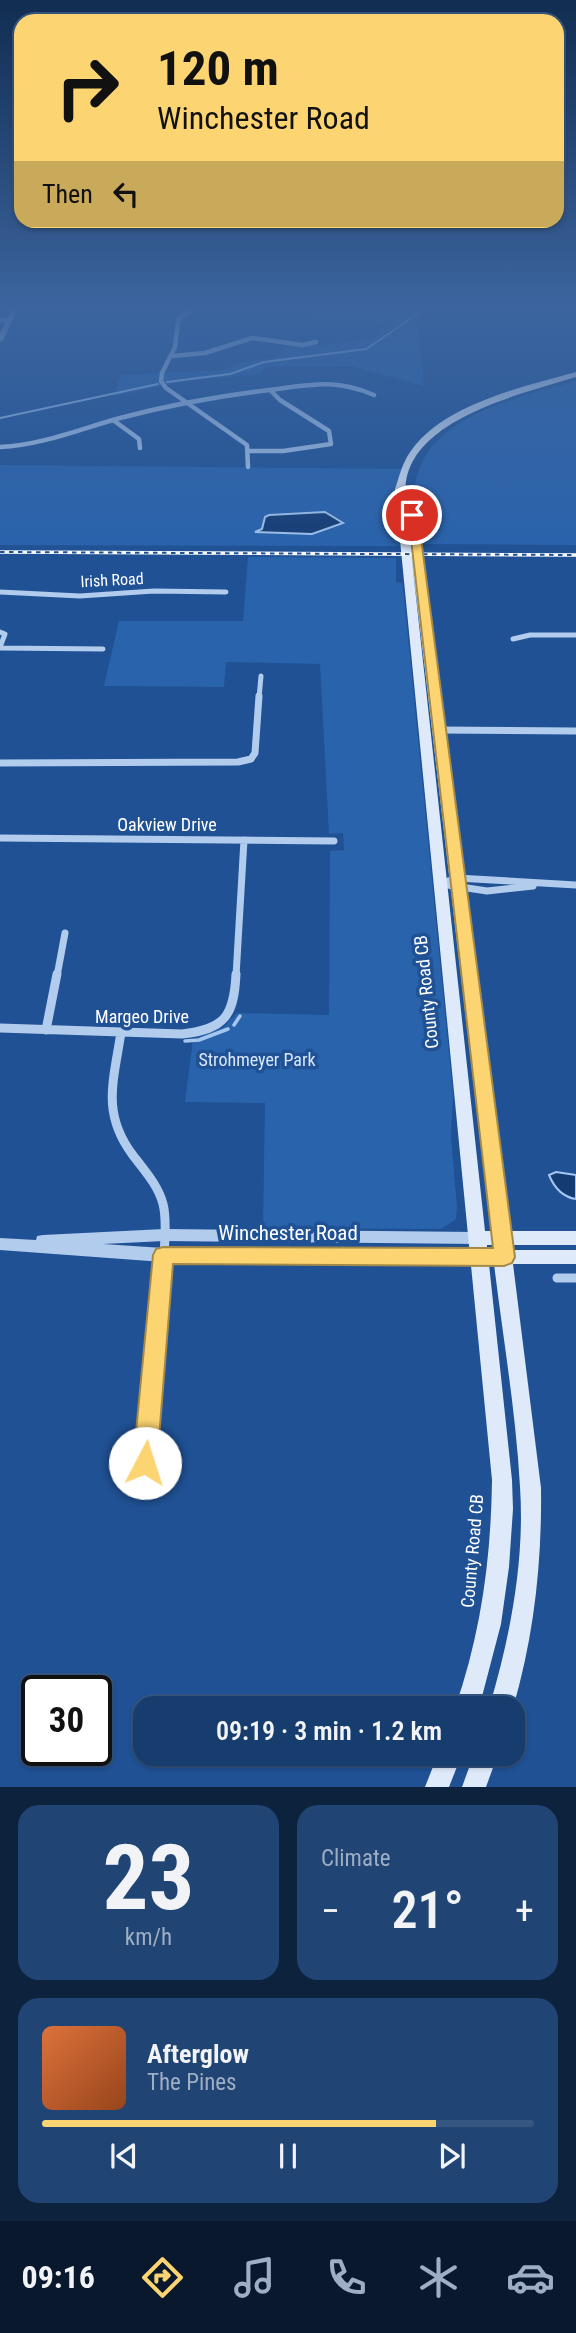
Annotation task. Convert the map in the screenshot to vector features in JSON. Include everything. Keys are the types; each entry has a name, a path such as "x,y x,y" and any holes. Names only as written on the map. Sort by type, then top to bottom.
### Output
{"main road":[{"name":"County Road CB","path":"504,1696 521,1632 529,1581 531,1488 458,884 432,730 411,544 410,481 416,465 428,447 456,423 532,392"},
{"name":"County Road CB","path":"432,730 439,884 502,1480 503,1528 491,1625 471,1696"},
{"name":"Winchester Road","path":"478,1247 501,1238 576,1238"},
{"name":"Winchester Road","path":"478,1247 504,1257 576,1257"},
{"path":"437,1787 445,1766"},
{"path":"474,1787 482,1766"}],"street":[{"path":"172,392 246,443 248,467"},
{"path":"0,447 29,444 113,419 187,403 261,392"},
{"path":"248,451 329,446 329,431 272,392"},
{"path":"367,392 374,395"},
{"path":"113,419 139,439 140,447"},
{"name":"Irish Road","path":"0,592 79,596 148,592 226,592"},
{"path":"0,632 5,634 0,647 103,649"},
{"path":"513,639 530,635 576,635"},
{"path":"0,763 238,762 251,759 255,753 261,677"},
{"path":"432,730 576,731"},
{"name":"Oakview Drive","path":"0,838 334,841"},
{"name":"Margeo Drive","path":"0,1028 192,1033 217,1024 232,1011 235,1001 244,840"},
{"path":"439,884 511,890 540,885 576,885"},
{"path":"47,1030 65,933"},
{"path":"121,1032 112,1114 119,1133 162,1199 165,1215 145,1463"},
{"name":"Winchester Road","path":"0,1244 164,1235 478,1247"},
{"name":"Winchester Road","path":"0,1244 163,1255 478,1247"},
{"path":"558,1278 576,1278"}],"green space":[{"path":"576,392 576,545 421,544 415,487 425,456 440,438 459,423 482,411 530,394"},
{"path":"0,465 402,469 402,546 0,545"},
{"name":"Strohmeyer Park","path":"248,557 396,558 396,582 402,583 404,596 453,1094 451,1137 456,1219 441,1229 263,1228 265,1103 185,1102 193,1039 224,1027 237,1013 329,1015 330,851 344,850 343,833 329,834 320,664 226,662 224,687 104,686 119,621 243,621"}],"shaded area":[{"path":"325,512 343,523 312,534 255,532 262,529 265,517 269,515"},
{"path":"556,1172 576,1175 576,1199 563,1194 556,1187 549,1175"}],"waterway":[{"path":"0,418 119,392"},
{"path":"234,1025 240,1016"},
{"path":"185,1041 199,1040 228,1029"}],"railway":[{"path":"0,552 576,555"}],"route":[{"path":"145,1463 163,1255 504,1257 412,515"}]}
